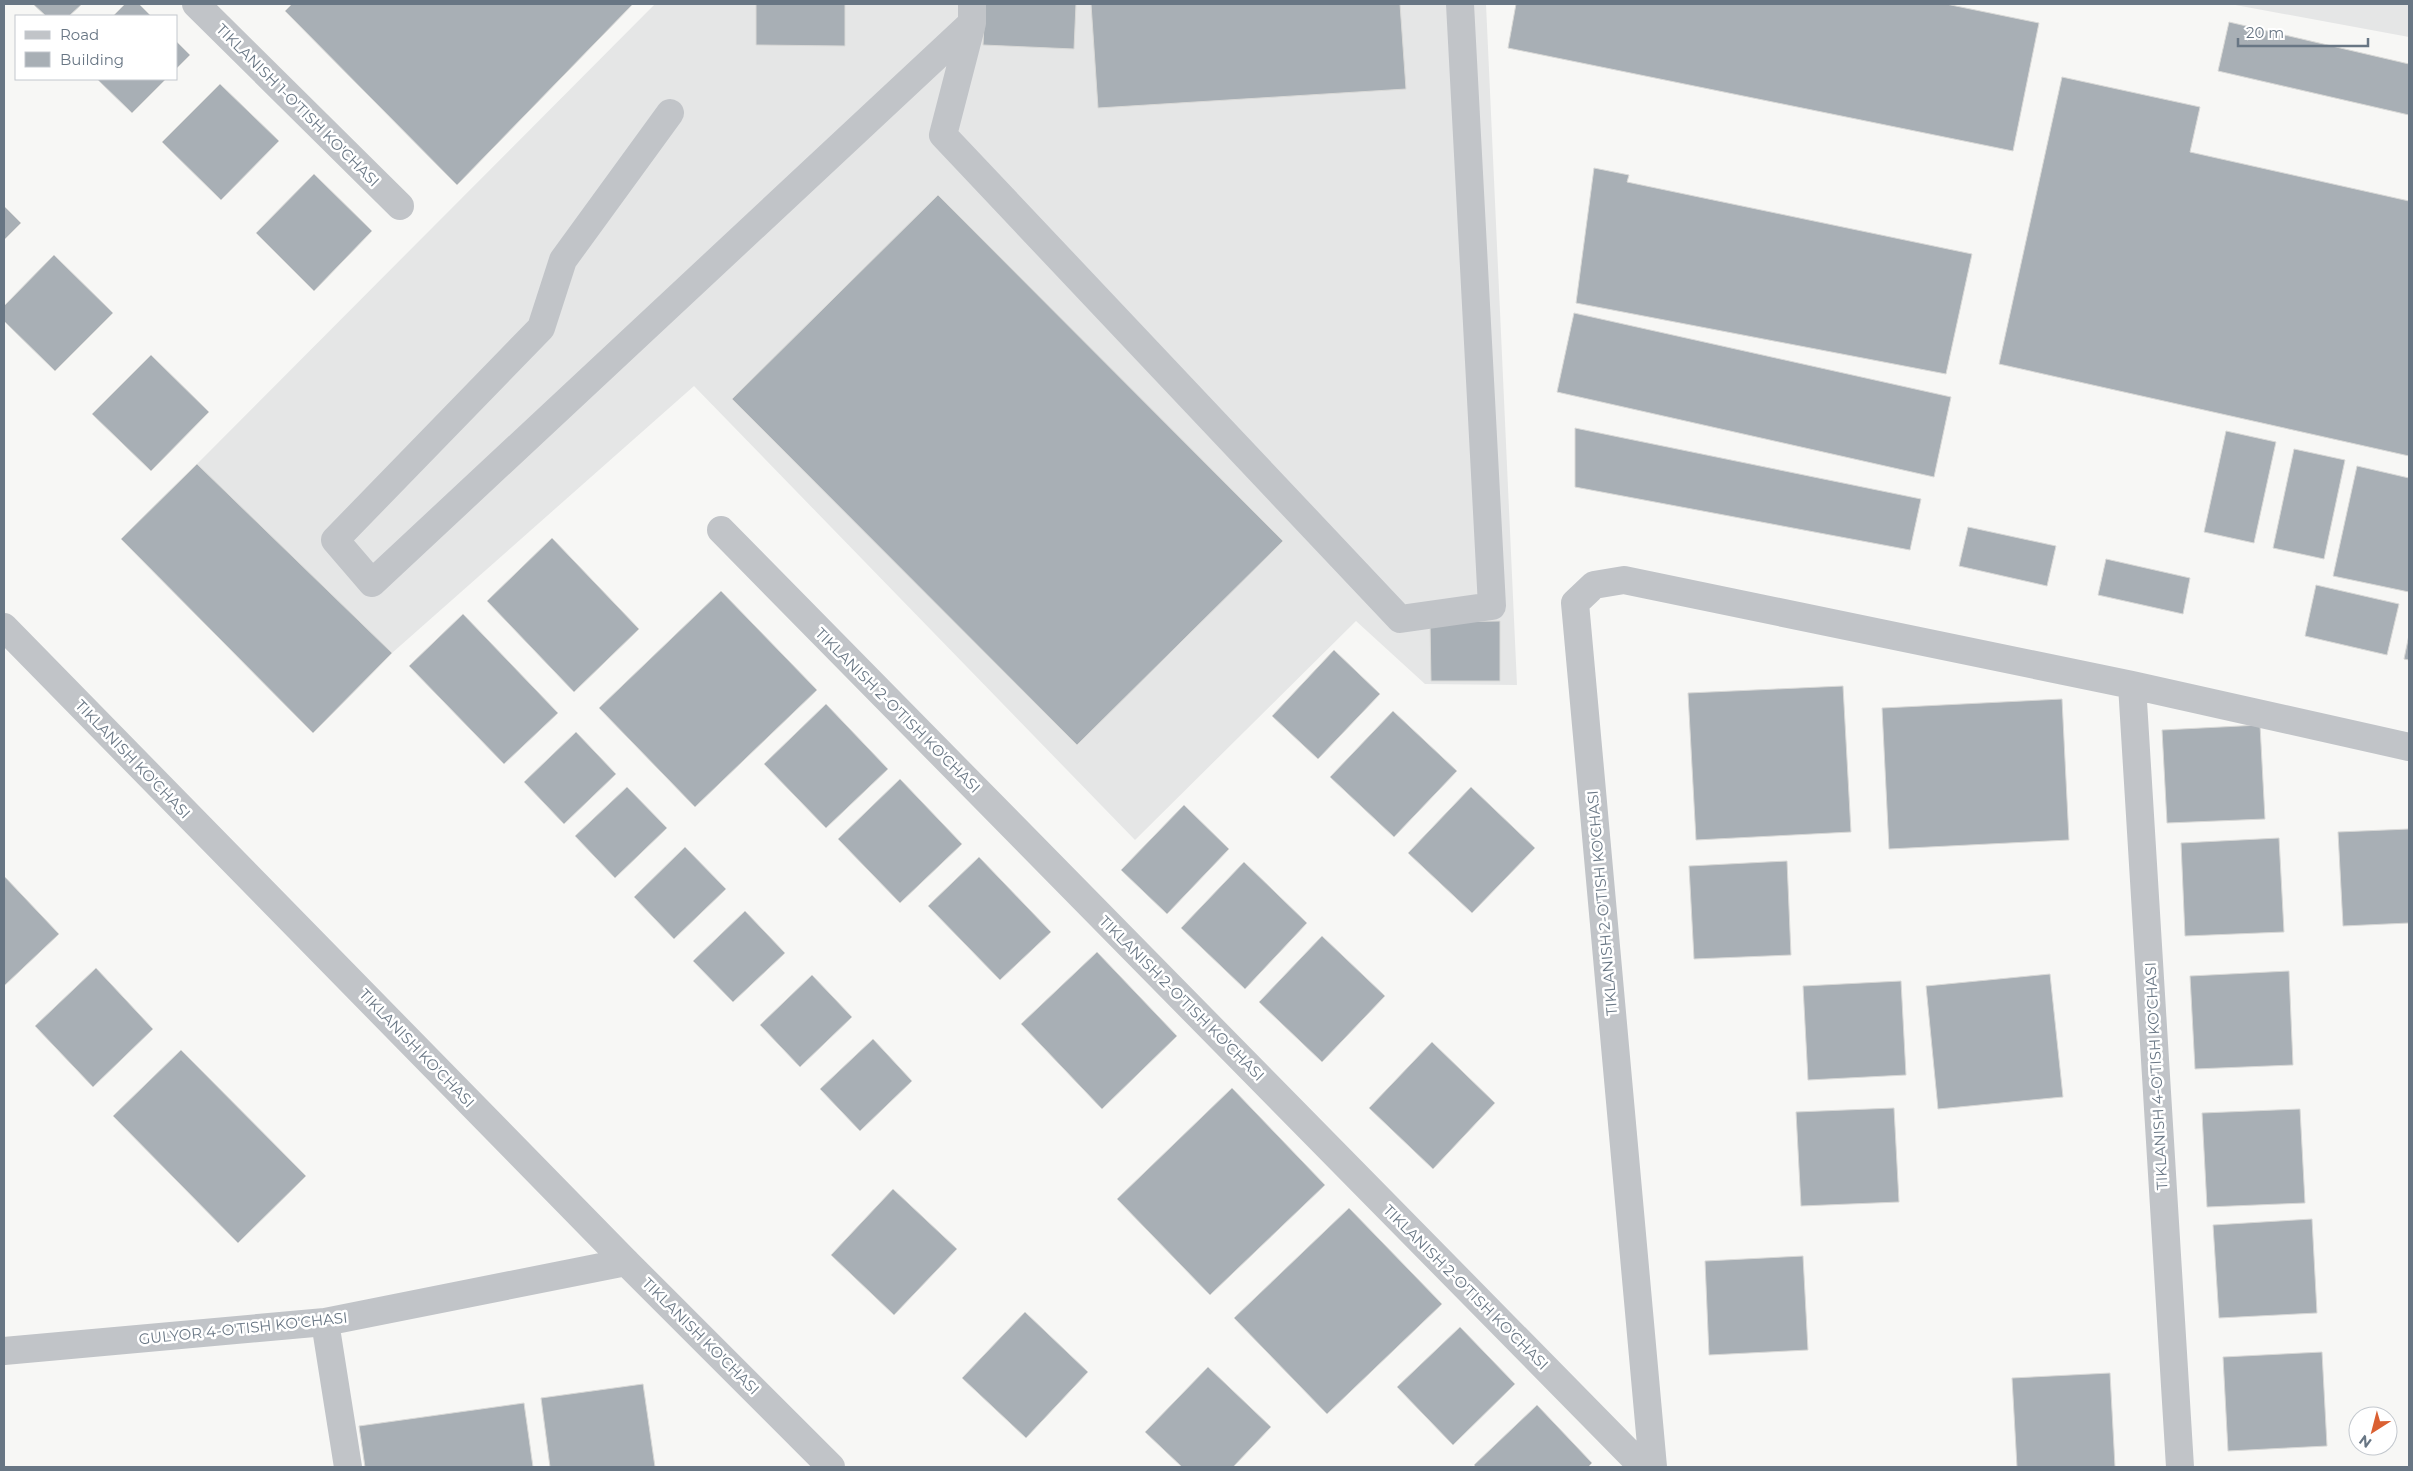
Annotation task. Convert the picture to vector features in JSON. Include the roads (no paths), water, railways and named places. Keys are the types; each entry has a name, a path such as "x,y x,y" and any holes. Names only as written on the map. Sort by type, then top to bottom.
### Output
{"street":[{"name":"TIKLANISH 1-O'TISH KO'CHASI","path":"196,4 400,206"},
{"path":"972,13 944,135 1400,619 1492,606 1460,4"},
{"path":"670,113 563,260 541,328 335,540 372,583 972,13"},
{"name":"TIKLANISH 2-O'TISH KO'CHASI","path":"721,530 1643,1467"},
{"name":"TIKLANISH 2-O'TISH KO'CHASI","path":"1653,1467 1575,604 1594,585 1624,580 2132,685"},
{"name":"TIKLANISH KO'CHASI","path":"4,627 626,1262 831,1467"},
{"path":"2132,685 2409,747"},
{"name":"TIKLANISH 4-O'TISH KO‘CHASI","path":"2132,685 2180,1467"},
{"name":"GULYOR 4-O'TISH KO'CHASI","path":"4,1351 325,1322 626,1262"},
{"path":"325,1322 348,1467"}]}
